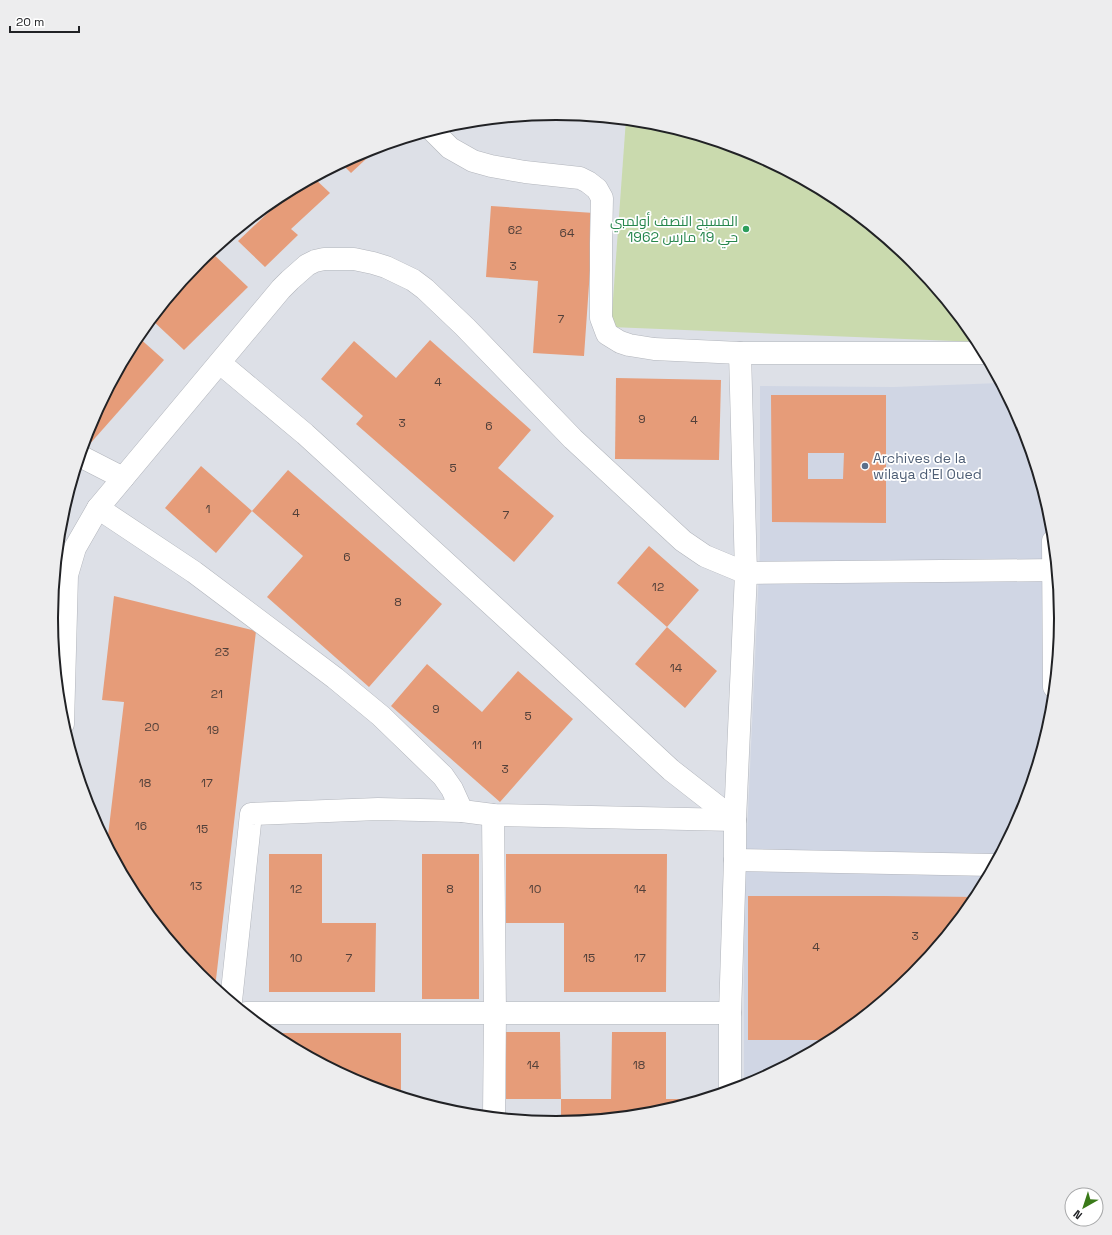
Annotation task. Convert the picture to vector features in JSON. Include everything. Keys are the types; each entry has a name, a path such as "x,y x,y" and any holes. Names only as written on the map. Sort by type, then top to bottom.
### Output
{"street":[{"path":"436,134 450,148 473,161 525,172 580,178 597,189 602,198 601,318 607,334 620,342 654,349 740,353 978,353"},
{"path":"62,686 61,575 74,548 98,508 281,289 307,265 324,259 345,258 386,267 413,280 426,289 465,327 573,440 683,541 705,556 746,573 1052,570"},
{"path":"730,1084 730,1013 736,860 735,820 746,573 740,353"},
{"path":"220,363 306,434 671,770 735,820"},
{"path":"84,458 123,478"},
{"path":"98,508 194,572 335,678 381,716 443,776 452,789 462,811"},
{"path":"232,995 251,814 378,809 462,811 493,815 735,820"},
{"path":"493,815 495,1013 494,1111"},
{"path":"736,860 988,865"},
{"path":"253,1013 730,1013"}],"shaded area":[{"path":"995,383 1003,397 1028,457 1037,489 1050,552 1053,585 1053,650 1050,683 1044,715 1028,778 1003,838 987,867 951,921 940,934 872,1002 859,1013 833,1032 805,1049 744,1079 744,900 760,550 760,386 894,387"}],"green space":[{"name":"المسبح النصف أولمبي حي 19 مارس 1962","path":"626,125 685,136 747,157 805,186 833,203 859,222 908,265 951,314 970,342 611,327"}],"building":[{"path":"370,155 351,173 345,167"},
{"path":"317,181 330,193 291,229 298,235 265,267 238,241 279,203"},
{"path":"491,206 594,213 584,356 533,353 538,281 486,277"},
{"path":"215,255 248,287 184,350 155,323 182,289"},
{"path":"430,340 531,430 498,468 554,516 514,562 356,424 363,416 321,379 354,341 396,378"},
{"path":"142,341 164,360 89,445 109,397"},
{"path":"616,378 721,380 719,460 615,459"},
{"name":"Archives de la wilaya d'El Oued","path":"771,395 886,395 886,523 772,522","holes":["808,453 844,453 843,479 808,479"]},
{"path":"201,466 252,511 216,553 165,508"},
{"path":"288,470 442,604 369,687 267,597 303,556 252,511"},
{"path":"649,546 699,590 667,627 617,583"},
{"path":"114,596 256,631 216,981 182,946 161,921 142,894 108,836 124,702 102,700"},
{"path":"667,627 717,671 685,708 635,664"},
{"path":"427,664 482,712 518,671 573,719 500,802 391,706"},
{"path":"269,854 322,854 322,923 376,923 375,992 269,992"},
{"path":"422,854 479,854 479,999 422,999"},
{"path":"506,854 667,854 666,992 564,992 564,923 506,923"},
{"path":"748,896 968,897 951,921 908,970 859,1013 833,1032 820,1040 748,1040"},
{"path":"506,1032 560,1032 561,1099 506,1099"},
{"path":"612,1032 666,1032 666,1099 685,1099 621,1111 561,1116 561,1099 611,1099"},
{"path":"281,1033 401,1033 401,1091 365,1078 307,1049"}],"place":[{"name":"المسبح النصف أولمبي حي 19 مارس 1962","path":"746,229"},
{"name":"Archives de la wilaya d'El Oued","path":"865,466"}]}
